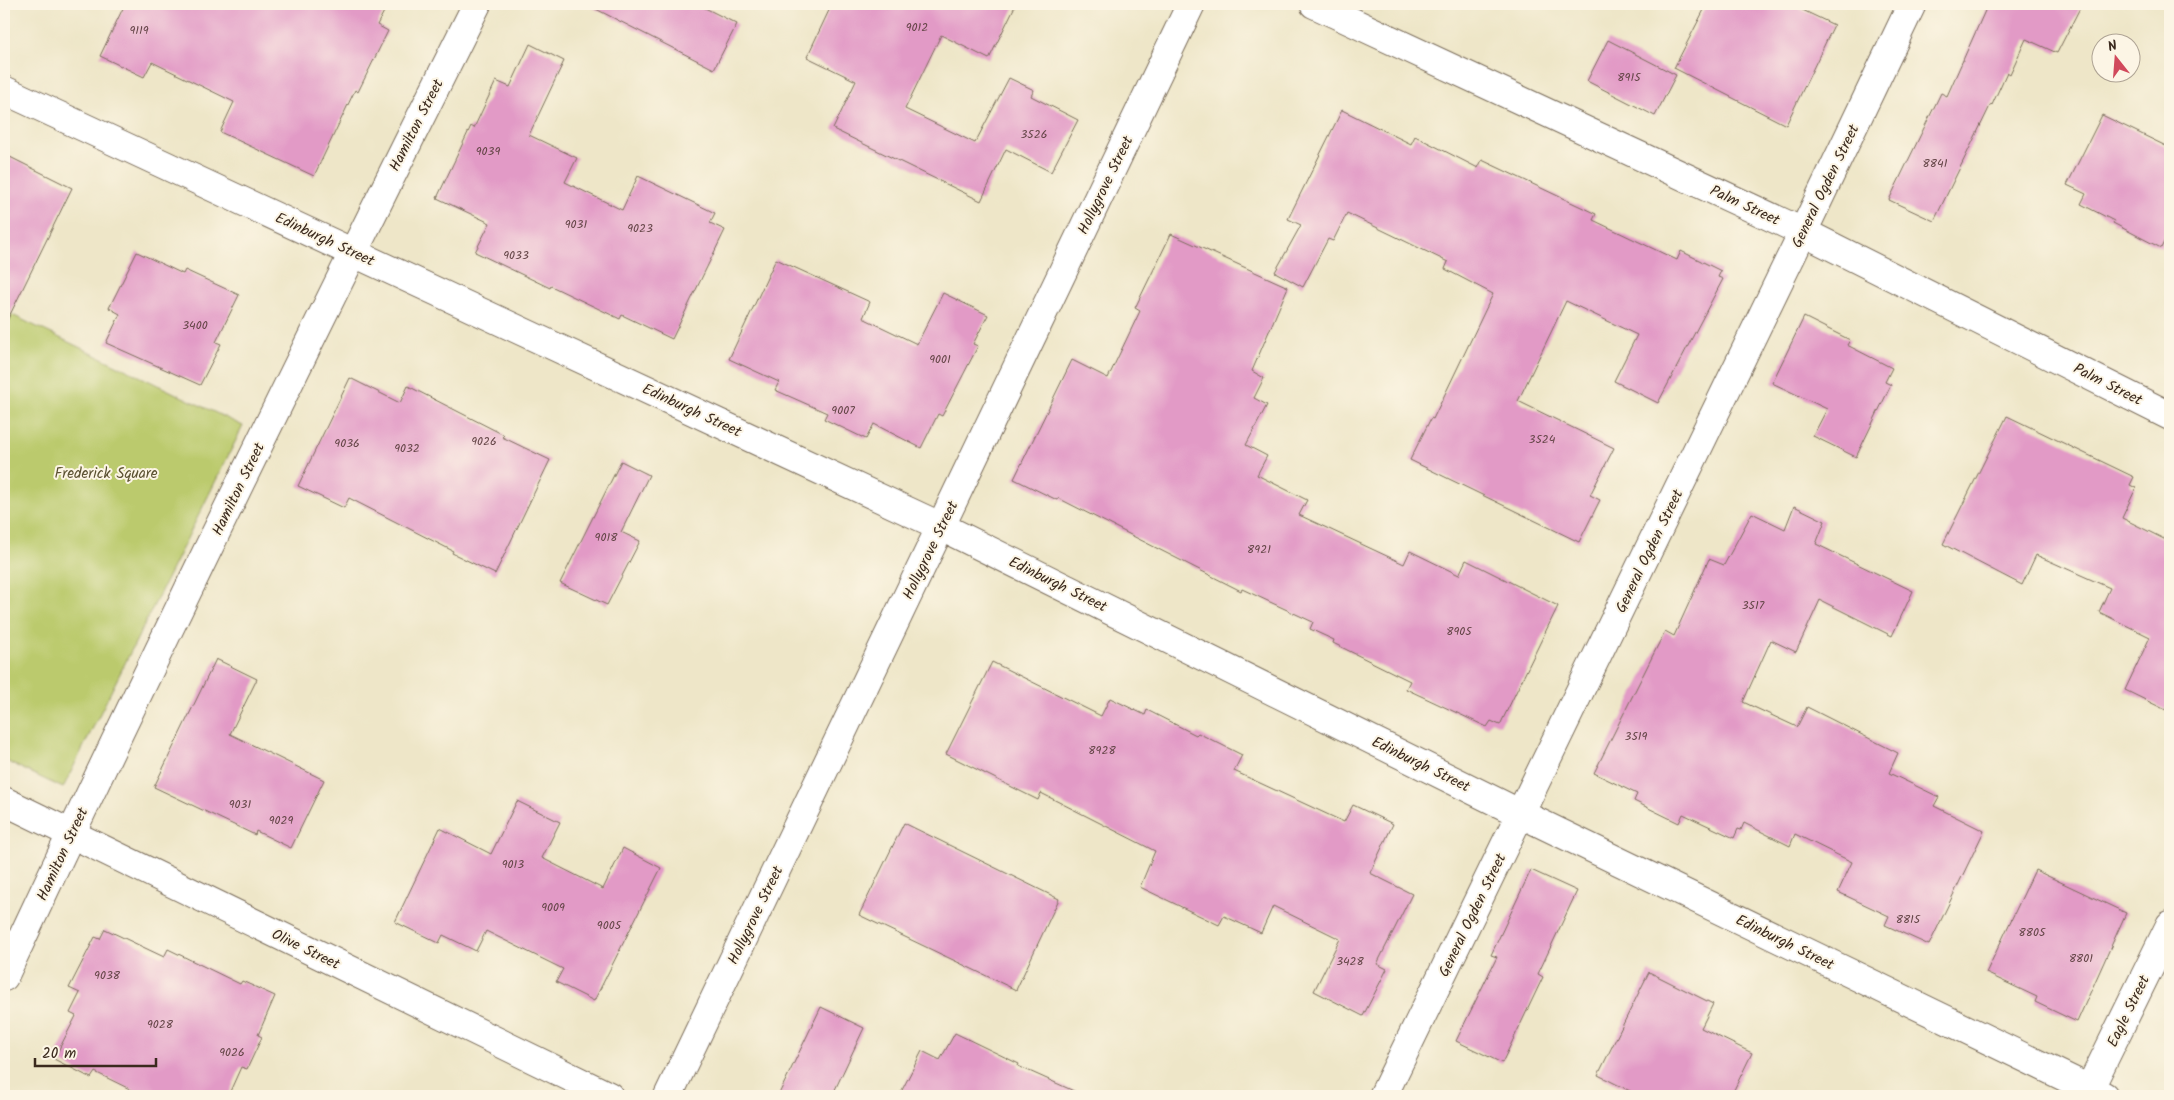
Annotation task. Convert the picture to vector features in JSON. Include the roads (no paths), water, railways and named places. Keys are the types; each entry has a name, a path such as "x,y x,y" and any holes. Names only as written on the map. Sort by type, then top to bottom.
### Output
{"street":[{"name":"Hamilton Street","path":"4,977 71,834 353,252 477,4"},
{"name":"Hollygrove Street","path":"668,1096 1191,4"},
{"name":"Palm Street","path":"1314,4 1803,232 2170,416"},
{"name":"General Ogden Street","path":"1383,1096 1912,4"},
{"name":"Edinburgh Street","path":"4,90 942,527 1521,814 2093,1094"},
{"name":"Olive Street","path":"4,801 609,1096"},
{"name":"Eagle Street","path":"2093,1094 2170,925"}],"park label":[{"name":"Frederick Square","path":"106,473"}]}
